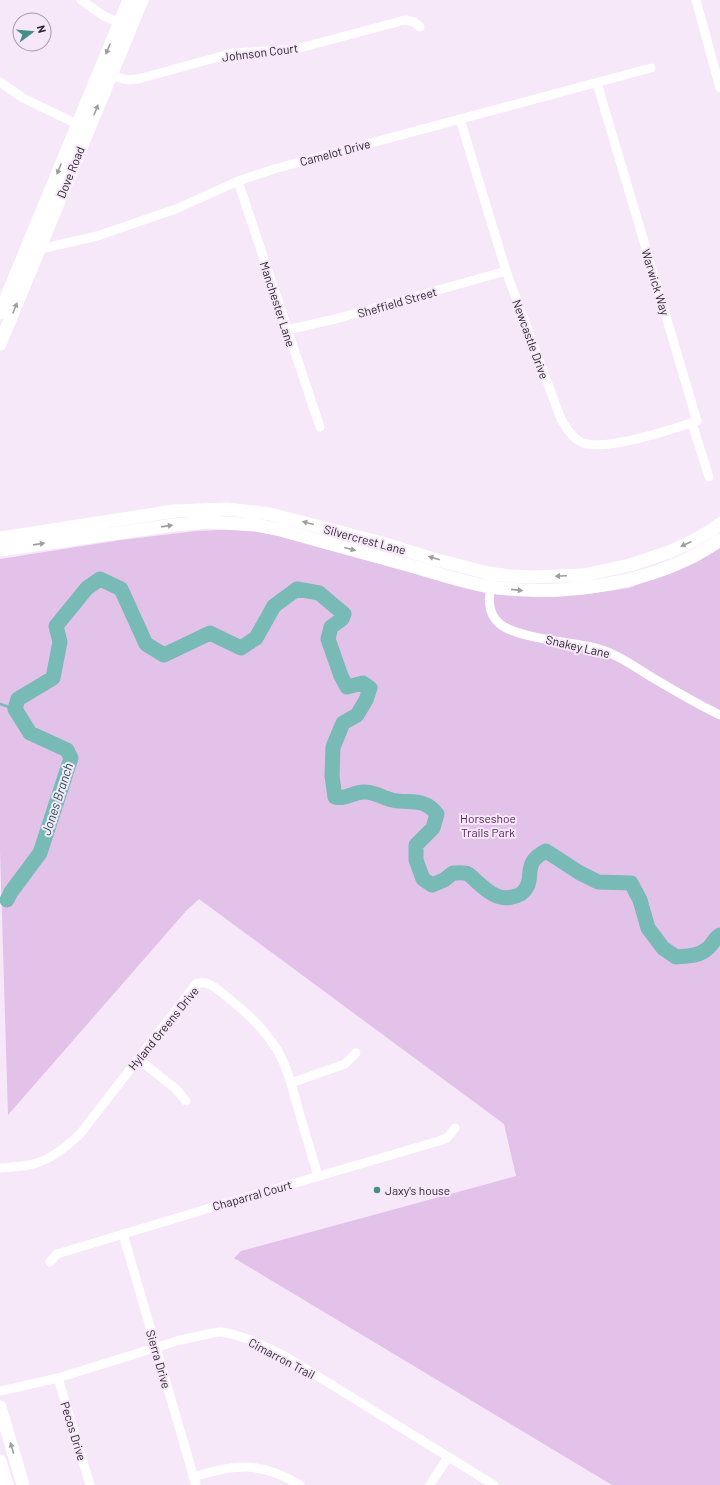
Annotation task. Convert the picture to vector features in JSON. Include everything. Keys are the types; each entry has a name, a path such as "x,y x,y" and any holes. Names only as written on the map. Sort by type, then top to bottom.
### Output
{"street":[{"path":"81,0 104,16 125,25"},
{"name":"Dove Road","path":"125,25 129,0"},
{"name":"Dove Road","path":"2,335 39,249 83,126 104,73 125,25 142,0"},
{"path":"696,0 716,55 720,88"},
{"name":"Johnson Court","path":"104,73 127,80 138,79 234,53 296,49 406,20 414,22 420,27"},
{"name":"Camelot Drive","path":"25,253 97,236 176,209 238,181 274,169 651,68"},
{"path":"0,82 24,98 83,126"},
{"name":"Warwick Way","path":"597,83 697,421 692,423 709,477"},
{"name":"Newcastle Drive","path":"460,119 506,271 555,406 568,431 582,443 608,444 628,441 692,423"},
{"name":"Dove Road","path":"0,313 25,253 83,126"},
{"name":"Manchester Lane","path":"238,181 320,427"},
{"name":"Sheffield Street","path":"287,330 339,318 506,271"},
{"name":"Silvercrest Lane","path":"0,538 174,511 227,509 270,514 493,574 532,577 584,575 630,565 669,552 702,536 720,524"},
{"name":"Silvercrest Lane","path":"0,550 209,522 256,525 281,530 490,587 539,591 585,588 619,582 673,566 705,551 720,540"},
{"name":"Snakey Lane","path":"493,574 488,601 494,618 501,625 514,631 548,640 593,647 618,656 696,703 720,715"},
{"name":"Hyland Greens Drive","path":"0,1168 29,1165 45,1159 65,1147 80,1134 196,984 201,982 215,988 237,1006 263,1031 275,1047 284,1064 291,1083 318,1176"},
{"path":"291,1083 345,1064 356,1053"},
{"path":"138,1059 176,1089 186,1101"},
{"name":"Chaparral Court","path":"50,1262 57,1254 439,1141 447,1138 455,1128"},
{"name":"Sierra Drive","path":"123,1234 194,1481"},
{"name":"Cimarron Trail","path":"0,1391 58,1378 180,1340 221,1332 251,1340 267,1347 494,1485"},
{"name":"Pecos Drive","path":"58,1378 90,1485"},
{"path":"0,1408 23,1485"},
{"path":"430,1485 448,1457"},
{"path":"0,1461 7,1485"},
{"path":"194,1481 215,1470 234,1467 252,1467 270,1470 300,1485"}],"green space":[{"name":"Horseshoe Trails Park","path":"242,529 299,540 521,595 581,595 629,588 697,562 720,546 720,1485 612,1485 234,1258 241,1251 516,1176 504,1124 199,899 186,911 8,1115 0,850 0,559 121,540 196,531"}],"waterway":[{"name":"Jones Branch","path":"7,900 11,892 40,853 71,758 67,750 30,733 15,709 18,699 53,678 60,642 56,626 87,588 100,579 121,589 146,644 164,655 210,633 241,648 256,638 274,606 297,589 319,593 344,614 342,619 331,627 328,639 341,676 347,687 363,683 370,688 366,700 357,715 343,723 333,747 332,776 335,797 339,798 361,792 369,792 392,800 422,803 432,809 437,814 433,828 416,845 416,860 423,879 432,885 444,880 453,873 465,873 470,875 496,896 507,898 520,895 527,887 529,882 533,861 546,851 580,873 598,882 631,883 640,900 648,928 663,948 676,957 700,953 709,947 720,935"},
{"path":"0,704 15,709"}],"place":[{"name":"Jaxy's house","path":"377,1190"}]}
